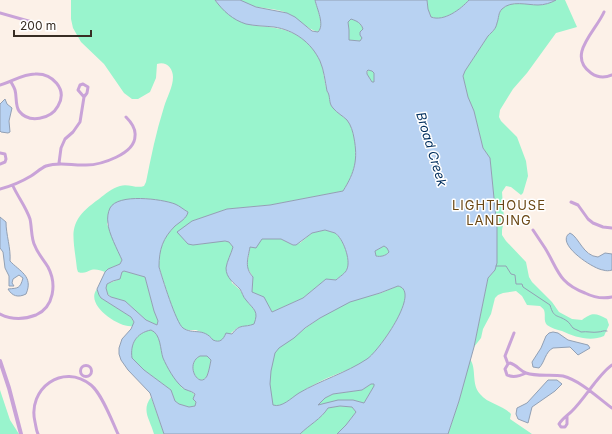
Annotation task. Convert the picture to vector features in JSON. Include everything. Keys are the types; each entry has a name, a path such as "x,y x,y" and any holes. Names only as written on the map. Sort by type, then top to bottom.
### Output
{"street":[{"path":"604,12 583,44 581,57 585,67 594,75 605,77 612,75"},
{"path":"0,13 32,22"},
{"path":"0,85 35,74 43,74 53,78 60,86 60,104 55,110 37,119 26,116 18,110 16,91 11,82"},
{"path":"59,163 61,148 65,139 73,132 80,122 84,96"},
{"path":"0,189 13,186 46,166 59,163 86,165 109,160 126,152 133,144 136,137 135,131 126,117"},
{"path":"0,153 5,154 6,159 5,162 0,164"},
{"path":"0,314 14,319 28,318 40,313 51,300 53,290 51,275 48,267 34,245 30,219 25,206 13,186"},
{"path":"571,202 578,205 592,223 603,227 612,228"},
{"path":"532,230 545,248 556,271 571,287 588,295 612,297"},
{"path":"508,364 505,356 514,334"},
{"path":"0,361 9,388 20,434"},
{"path":"508,364 514,364 526,373"},
{"path":"508,364 505,369 507,375 509,376 520,376 526,373 563,376 577,382 612,408"},
{"path":"567,416 612,365"},
{"path":"38,434 33,416 35,399 43,388 53,380 67,376 82,378 99,395 118,434"}],"green space":[{"path":"71,0 215,0 239,20 247,24 276,28 299,36 311,47 320,61 331,106 347,120 351,126 356,152 353,171 343,191 270,205 227,209 192,221 184,240 194,244 223,241 229,242 233,247 226,268 232,283 240,290 256,312 257,317 254,324 237,328 220,341 213,340 200,331 186,330 181,327 173,308 159,267 160,255 162,244 171,230 184,218 188,212 172,204 163,201 145,199 118,202 107,224 122,260 120,264 108,269 105,272 100,270 91,270 83,273 78,272 74,246 74,229 76,222 88,207 114,188 123,185 138,187 144,186 164,107 173,81 173,74 166,64 157,64 156,78 150,92 138,99 132,99 124,93 104,64 81,42 73,28 71,19"},
{"path":"240,0 315,0 321,21 320,29 318,32 314,31 289,14 277,10 252,6"},
{"path":"427,0 469,0 452,14 441,18 436,18 431,17"},
{"path":"556,0 565,0 577,27 556,33 527,73 513,89 500,110 499,117 501,121 517,137 526,161 528,176 521,195 511,187 506,186 502,192 504,220 502,235 526,262 529,277 532,282 552,302 559,312 572,319 582,320 594,314 607,319 609,325 604,336 599,338 588,339 577,337 547,325 544,310 540,306 527,305 522,296 516,291 503,293 495,298 491,314 483,329 481,338 474,347 488,278 495,270 496,266 497,228 490,158 483,148 474,111 468,97 463,76 488,36 495,29 502,9 506,6 514,4 540,5"},
{"path":"351,19 357,20 363,29 362,38 360,41 349,40 348,22"},
{"path":"368,70 374,73 374,82 372,82 367,74"},
{"path":"325,230 335,233 341,239 348,260 346,270 336,280 326,279 303,298 272,312 264,298 252,292 253,277 247,267 250,247 262,239 281,239 293,245 300,243 312,233"},
{"path":"384,246 389,252 383,256 376,256 375,251"},
{"path":"124,271 145,277 158,321 157,325 146,320 125,301 111,297 108,294 106,288 107,284 120,279 122,272"},
{"path":"398,286 404,290 405,298 402,309 389,333 369,358 354,367 317,383 284,404 274,406 271,404 271,364 275,352 279,347 336,308 351,301 381,293"},
{"path":"97,289 101,298 131,317 134,323 133,326 120,324 112,320 99,309 95,302 94,295"},
{"path":"151,330 157,335 164,358 182,388 189,390 195,396 195,406 189,407 175,401 171,390 144,370 131,358 135,340 141,334"},
{"path":"200,356 207,356 211,360 207,376 200,380 194,374 193,364"},
{"path":"470,359 477,390 480,394 487,400 508,411 511,414 510,419 532,434 448,434 459,401"},
{"path":"371,384 374,384 374,386 364,403 353,400 317,406 325,398 333,394 362,390"},
{"path":"0,390 10,420 19,434 0,434"},
{"path":"151,397 164,434 154,434 147,415 146,411 148,402"},
{"path":"340,406 352,407 356,412 337,434 300,434 328,408"}],"water":[{"name":"Broad Creek","path":"215,0 240,0 256,7 287,13 295,17 312,31 318,32 321,21 315,0 427,0 431,17 441,18 452,14 469,0 556,0 540,5 514,4 506,6 502,9 495,29 488,36 463,76 468,97 474,111 483,148 490,158 497,228 497,263 495,270 488,278 474,347 448,434 337,434 356,412 352,407 340,406 328,408 318,419 300,434 164,434 150,393 128,370 121,360 119,348 122,339 131,329 134,322 131,317 101,298 97,289 105,272 108,269 120,264 122,260 108,227 109,211 115,203 122,200 141,198 160,200 175,204 188,212 185,218 167,235 162,244 159,267 173,309 183,328 190,331 202,332 213,340 219,341 226,333 232,334 237,328 254,324 256,316 255,311 245,299 240,289 231,280 226,272 233,247 229,242 225,241 193,245 188,244 177,232 192,221 227,209 270,205 343,191 353,171 356,152 352,129 347,120 331,106 321,64 312,48 301,38 288,31 274,27 246,24 241,22 229,15","holes":["351,19 357,21 363,29 360,32 362,38 360,41 349,40 348,22","368,70 374,73 374,82 372,82 367,74","325,230 335,233 341,239 346,250 348,260 347,269 336,280 326,279 303,298 272,312 264,297 252,292 253,277 248,270 247,263 250,247 256,248 262,239 281,239 296,245 312,233","384,246 387,248 389,252 381,256 376,256 375,251","124,271 145,277 158,321 157,325 146,320 125,301 108,295 106,288 107,284 120,279 122,272","398,286 404,290 405,299 396,322 380,345 367,359 307,388 283,404 276,406 273,405 270,384 275,353 279,348 294,338 305,328 350,302","151,330 157,335 163,358 174,377 185,389 195,394 193,399 196,402 195,406 189,407 175,401 171,390 144,370 132,358 133,344 138,336","200,356 207,356 211,360 207,376 204,379 200,380 194,374 193,364","371,384 374,384 364,403 353,400 338,400 318,405 325,398 333,394 362,390"]},
{"path":"5,99 7,104 12,108 9,121 10,132 8,133 0,131 0,104"},
{"path":"0,217 6,222 10,261 27,278 28,288 26,294 20,296 16,296 8,289 18,287 23,278 19,275 13,279 12,283 14,286 9,286 9,276 5,268 3,252 0,248"},
{"path":"570,233 585,250 593,256 598,257 605,253 612,254 612,270 606,271 598,269 577,255 567,243 566,237"},
{"path":"553,332 558,333 568,340 588,345 590,348 578,355 570,347 553,348 548,352 539,368 533,367 532,362 541,348 546,336"},
{"path":"548,380 557,380 562,384 555,391 532,407 528,423 518,419 516,414 517,408 527,403"}],"waterway":[{"path":"496,266 506,266 511,274 515,275 516,284 522,284 523,287 550,305 554,314 567,321 574,329 581,332 607,331"}],"district":[{"name":"LIGHTHOUSE LANDING","path":"499,212"}]}
